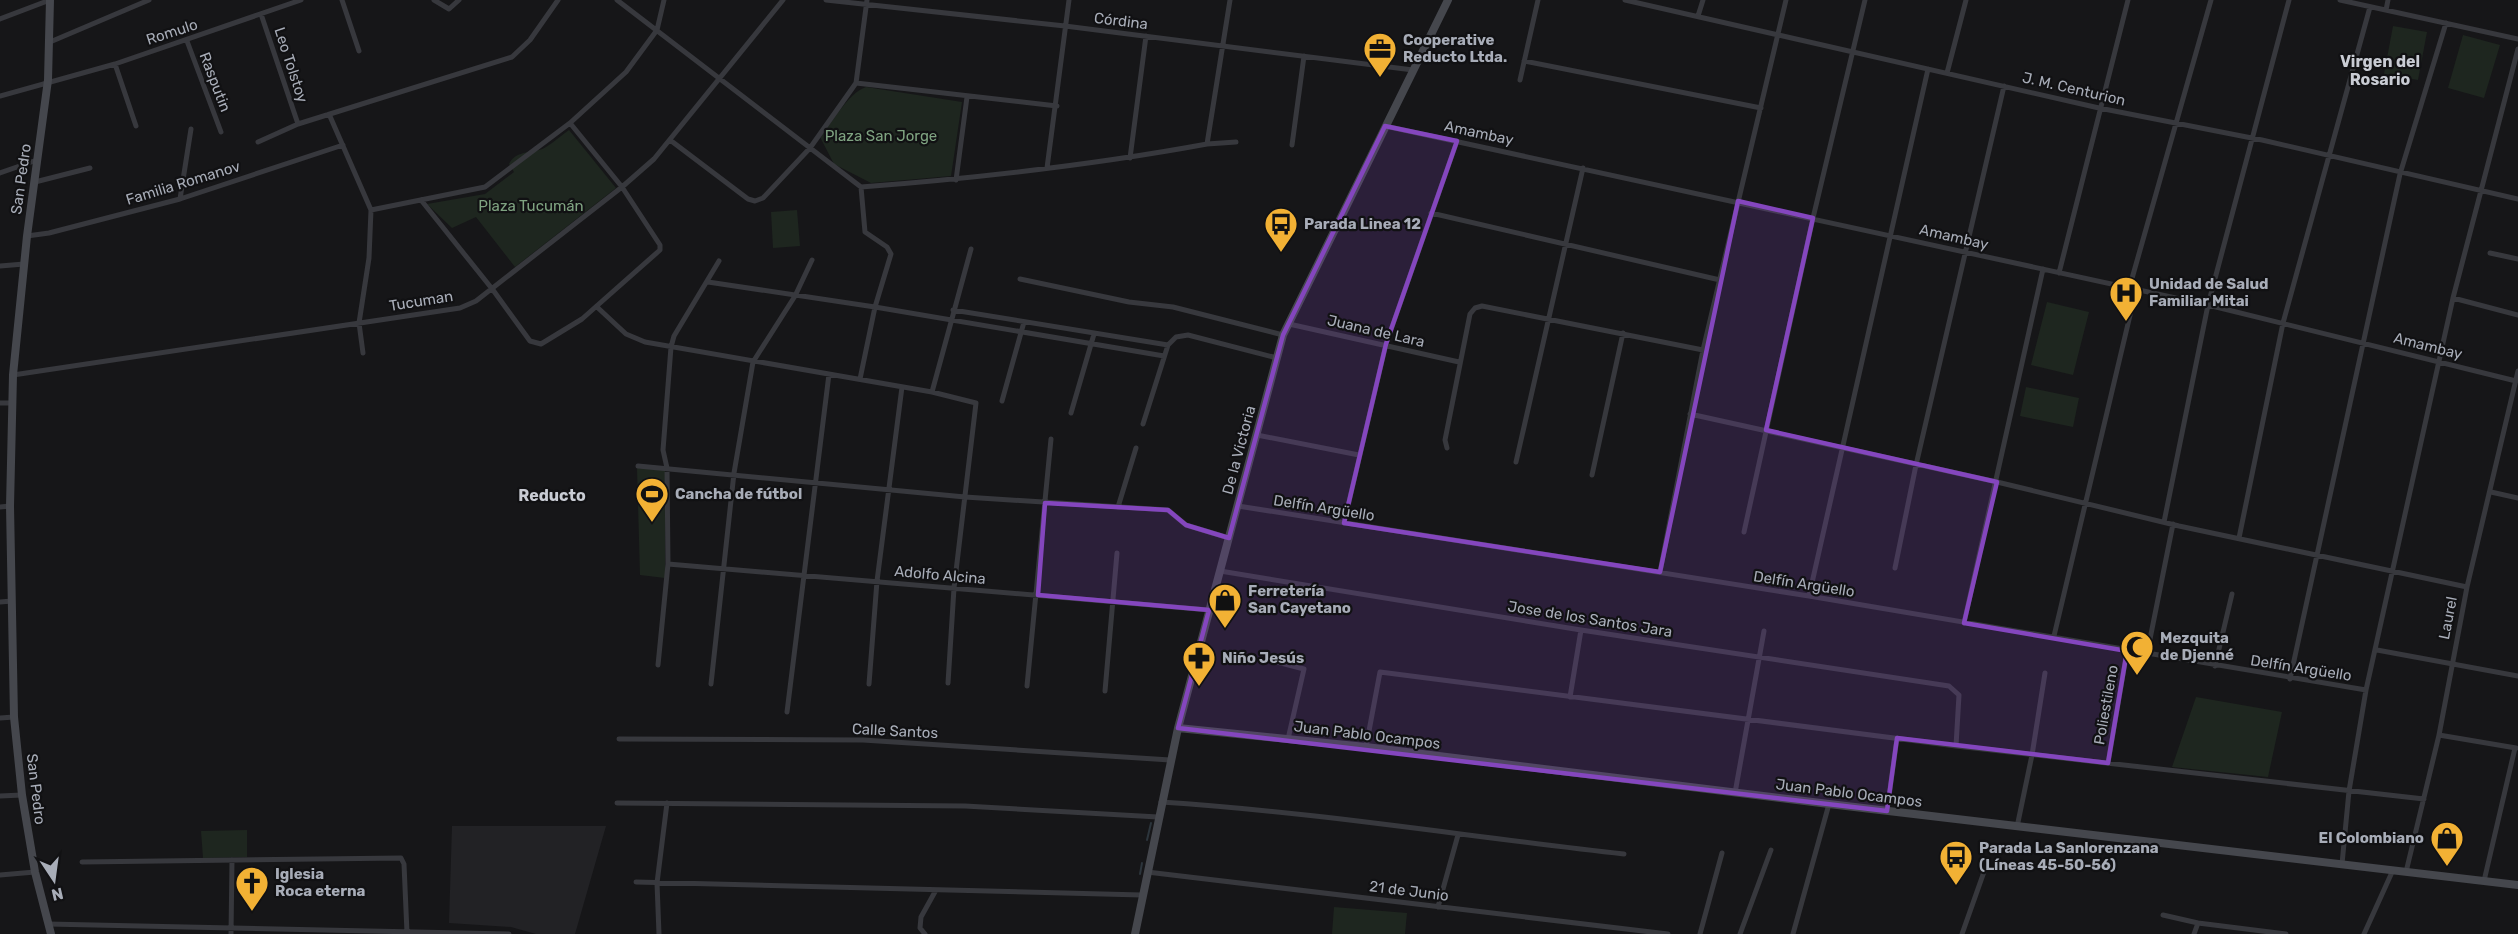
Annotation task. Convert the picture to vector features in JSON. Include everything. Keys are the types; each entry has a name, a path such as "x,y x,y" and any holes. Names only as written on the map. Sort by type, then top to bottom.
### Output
{"main road":[{"name":"San Pedro","path":"50,0 48,80 27,236 13,375 10,506 15,717 22,795 35,872 51,934"},
{"name":"De la Victoria","path":"1135,934 1170,760 1283,335 1448,0"},
{"name":"Juan Pablo Ocampos","path":"1178,728 1366,747 2017,827 2518,885"}],"street":[{"path":"0,19 50,0"},
{"path":"50,42 149,0"},
{"name":"Romulo","path":"0,96 48,80 115,64 301,0"},
{"path":"342,0 359,51"},
{"path":"434,0 449,9 459,0"},
{"path":"258,142 298,124 512,57 530,40 558,0"},
{"path":"617,0 861,187 956,180 1130,158 1207,144 1236,142"},
{"path":"371,210 485,187 570,123 626,72 657,30 664,0"},
{"name":"Tucuman","path":"13,375 460,308 494,290 622,187 670,140 783,0"},
{"name":"Córdina","path":"826,0 867,2 1413,70"},
{"path":"1047,168 1057,106 1069,0"},
{"path":"1207,144 1230,0"},
{"path":"1521,80 1538,0"},
{"name":"J. M. Centurion","path":"1625,0 2099,108 2253,138 2518,200"},
{"path":"1698,16 1703,0"},
{"path":"1660,572 1703,350 1761,108 1776,34 1786,0"},
{"path":"1744,532 1813,218 1865,0"},
{"path":"1947,73 1966,0"},
{"path":"2059,273 2128,0"},
{"path":"2054,636 2133,289 2175,123 2211,0"},
{"path":"2164,522 2208,305 2289,0"},
{"path":"2340,0 2518,39"},
{"path":"2386,10 2388,0"},
{"path":"670,140 748,199 755,201 763,198 810,148 856,83 867,2"},
{"path":"2239,538 2283,323 2327,155 2370,7"},
{"name":"Leo Tolstoy","path":"261,14 298,124"},
{"path":"2290,679 2400,174 2446,23"},
{"path":"1130,158 1146,36"},
{"name":"Rasputin","path":"187,41 221,132"},
{"path":"2342,864 2349,791 2366,690 2377,651 2392,571 2453,298 2518,49"},
{"path":"1292,144 1304,56"},
{"path":"1524,62 1761,108"},
{"path":"115,64 136,126"},
{"path":"1809,596 1928,69"},
{"path":"856,83 1057,106"},
{"path":"1895,568 1916,465 2004,86"},
{"path":"956,180 967,97"},
{"path":"329,114 371,210 369,258 359,323 363,352"},
{"path":"421,200 494,290 531,341 541,344 567,330 597,307 660,250 660,244 622,187 570,123"},
{"name":"Amambay","path":"1385,126 2208,305 2516,381"},
{"path":"180,199 191,129"},
{"path":"1344,523 1386,344 1457,141"},
{"name":"Familia Romanov","path":"27,236 49,233 180,199 343,145"},
{"path":"0,172 38,160"},
{"path":"35,182 90,168"},
{"path":"1516,462 1547,317 1583,168"},
{"path":"860,379 875,307 891,254 887,247 865,232 861,187"},
{"path":"1431,213 1720,280"},
{"path":"932,392 971,249"},
{"path":"2490,253 2518,259"},
{"path":"711,684 734,473 753,362 795,296 812,260"},
{"path":"658,665 668,564 667,468 663,450 671,347 674,336 708,282 718,261"},
{"path":"0,266 24,264"},
{"path":"1964,623 2043,269"},
{"path":"1020,279 1129,302 1173,307 1283,335"},
{"path":"708,282 875,307 1164,356"},
{"path":"2453,298 2518,315"},
{"path":"1447,448 1445,440 1459,362 1470,314 1475,308 1482,306 1547,317 1703,350"},
{"path":"597,307 629,336 671,347 932,392 976,403 954,588 948,683"},
{"path":"953,310 1168,345"},
{"path":"1002,401 1024,322"},
{"name":"Juana de Lara","path":"1289,324 1459,362"},
{"path":"1592,475 1623,333"},
{"path":"1071,412 1094,334"},
{"path":"1143,424 1168,345 1176,337 1188,335 1277,358"},
{"name":"Laurel","path":"2406,872 2439,735 2467,587 2518,371"},
{"path":"787,712 802,575 829,374"},
{"path":"869,684 877,581 902,387"},
{"path":"0,404 13,402"},
{"path":"1690,414 2315,556 2467,587"},
{"path":"1257,435 1359,455"},
{"path":"1028,686 1051,439"},
{"path":"1118,507 1136,448"},
{"path":"638,466 734,473 965,497 1168,510 1186,525 1229,538"},
{"path":"2491,492 2518,498"},
{"path":"0,507 10,506"},
{"name":"Delfín Argüello","path":"1238,506 1809,596 2054,636 2290,679 2366,690"},
{"path":"2147,654 2173,524"},
{"path":"1105,691 1118,553"},
{"name":"Adolfo Alcina","path":"668,564 1209,610"},
{"name":"Jose de los Santos Jara","path":"1220,570 1581,630 1949,687 1956,690 1960,703 1956,746"},
{"path":"2215,666 2232,594"},
{"path":"0,602 12,601"},
{"path":"1570,697 1581,630"},
{"path":"1735,793 1764,631"},
{"name":"Poliestileno","path":"2108,764 2127,651"},
{"path":"2377,651 2518,676"},
{"path":"1277,662 1304,669 1288,739"},
{"path":"1366,747 1380,672 1956,746 2424,799"},
{"path":"2017,827 2032,755 2045,673"},
{"path":"0,717 15,717"},
{"path":"2439,735 2517,748 2484,881"},
{"path":"1887,811 1897,738"},
{"name":"Calle Santos","path":"619,739 863,740 1170,760"},
{"path":"0,796 22,795"},
{"path":"1161,802 1259,808 1458,835 1624,854"},
{"path":"617,803 966,806 1158,817"},
{"path":"659,934 657,883 667,803"},
{"path":"1793,934 1829,804"},
{"path":"1438,907 1458,835"},
{"path":"1740,934 1771,850"},
{"path":"1700,934 1722,853"},
{"path":"82,862 401,858 407,933"},
{"path":"231,932 232,860"},
{"path":"1962,934 1985,869"},
{"path":"2364,934 2394,870"},
{"path":"0,874 35,872"},
{"name":"21 de Junio","path":"1147,872 1632,932 1668,934"},
{"path":"636,882 1142,896"},
{"path":"925,934 920,928 921,917 936,890"},
{"path":"2163,915 2198,923 2286,934"},
{"path":"2194,934 2198,923"},
{"path":"48,924 231,932 509,934"}],"highlighted area":[{"path":"1385,126 1457,141 1386,344 1344,523 1660,572 1738,201 1813,218 1766,430 1997,482 1964,623 2127,651 2108,763 1897,738 1887,811 1178,728 1209,610 1038,595 1045,503 1168,510 1186,525 1229,538 1283,335"}],"shaded area":[{"path":"452,826 606,826 575,934 536,934 511,927 449,923"}],"green space":[{"path":"2393,26 2427,32 2418,80 2384,74"},
{"path":"2463,35 2500,45 2484,98 2448,88"},
{"name":"Plaza San Jorge","path":"866,87 962,102 951,176 871,183 834,164 820,137 853,95"},
{"name":"Plaza Tucumán","path":"569,130 616,188 515,267 476,217 452,228 427,204 485,194 514,172 509,164 512,159 546,147"},
{"path":"797,210 800,246 773,248 771,212"},
{"path":"2047,302 2089,312 2073,375 2031,365"},
{"path":"2026,387 2079,398 2073,427 2020,416"},
{"name":"Cancha de fútbol","path":"637,468 665,470 665,578 640,575"},
{"path":"2196,697 2282,712 2268,777 2172,767"},
{"path":"247,830 247,857 203,858 201,831"},
{"path":"1334,907 1407,913 1405,934 1332,934"}],"waterway":[{"path":"1147,840 1151,823"},
{"path":"1140,874 1142,863"}],"place":[{"name":"Cooperative Reducto Ltda.","path":"1380,78"},
{"name":"Parada Linea 12","path":"1281,253"},
{"name":"Unidad de Salud Familiar Mitai","path":"2126,322"},
{"name":"Cancha de fútbol","path":"652,523"},
{"name":"Ferretería San Cayetano","path":"1225,629"},
{"name":"Mezquita de Djenné","path":"2137,676"},
{"name":"Niño Jesús","path":"1199,687"},
{"name":"El Colombiano","path":"2447,867"},
{"name":"Parada La Sanlorenzana (Líneas 45-50-56)","path":"1956,886"},
{"name":"Iglesia Roca eterna","path":"252,912"}],"district":[{"name":"Virgen del Rosario","path":"2380,70"},
{"name":"Reducto","path":"552,495"}]}
